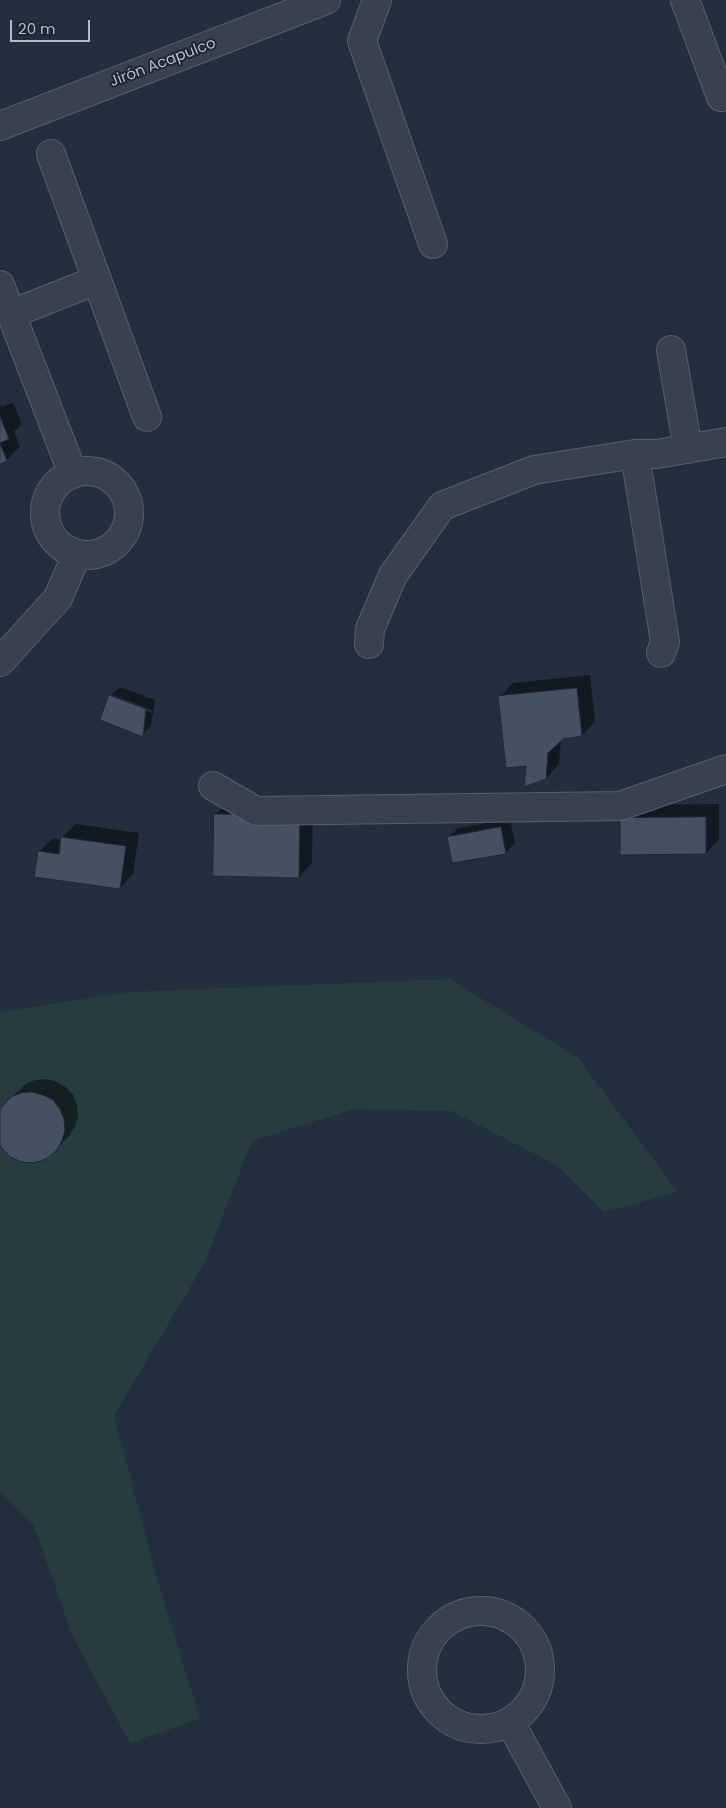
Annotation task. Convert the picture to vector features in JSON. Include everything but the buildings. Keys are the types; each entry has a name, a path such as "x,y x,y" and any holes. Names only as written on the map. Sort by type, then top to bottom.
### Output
{"street":[{"name":"Jirón Acapulco","path":"0,126 326,0"},
{"path":"377,0 362,41 433,244"},
{"path":"685,0 721,97"},
{"path":"52,154 146,417"},
{"path":"11,314 97,280"},
{"path":"0,285 73,474"},
{"path":"671,350 688,448"},
{"path":"369,644 370,628 393,575 442,506 534,470 635,454 657,454 726,442"},
{"path":"635,454 665,642 661,652"},
{"path":"86,471 99,473 111,479 120,487 127,498 130,512 128,524 114,546 90,555 76,554 64,549 54,540 47,528 45,515 47,502 52,490 62,480 73,474 86,471"},
{"path":"0,662 58,598 76,554"},
{"path":"213,786 256,811 620,806 726,770"},
{"path":"486,1610 504,1615 520,1625 532,1640 539,1658 540,1676 535,1695 525,1710 510,1722 491,1729 470,1729 451,1722 435,1709 425,1691 421,1671 424,1651 434,1633 449,1620 467,1612 486,1610"},
{"path":"510,1722 557,1808"}],"green space":[{"path":"450,979 578,1058 678,1192 604,1212 555,1164 451,1111 354,1109 252,1141 204,1264 114,1415 156,1575 200,1719 130,1743 73,1637 34,1526 0,1492 0,1012 129,992"}]}
